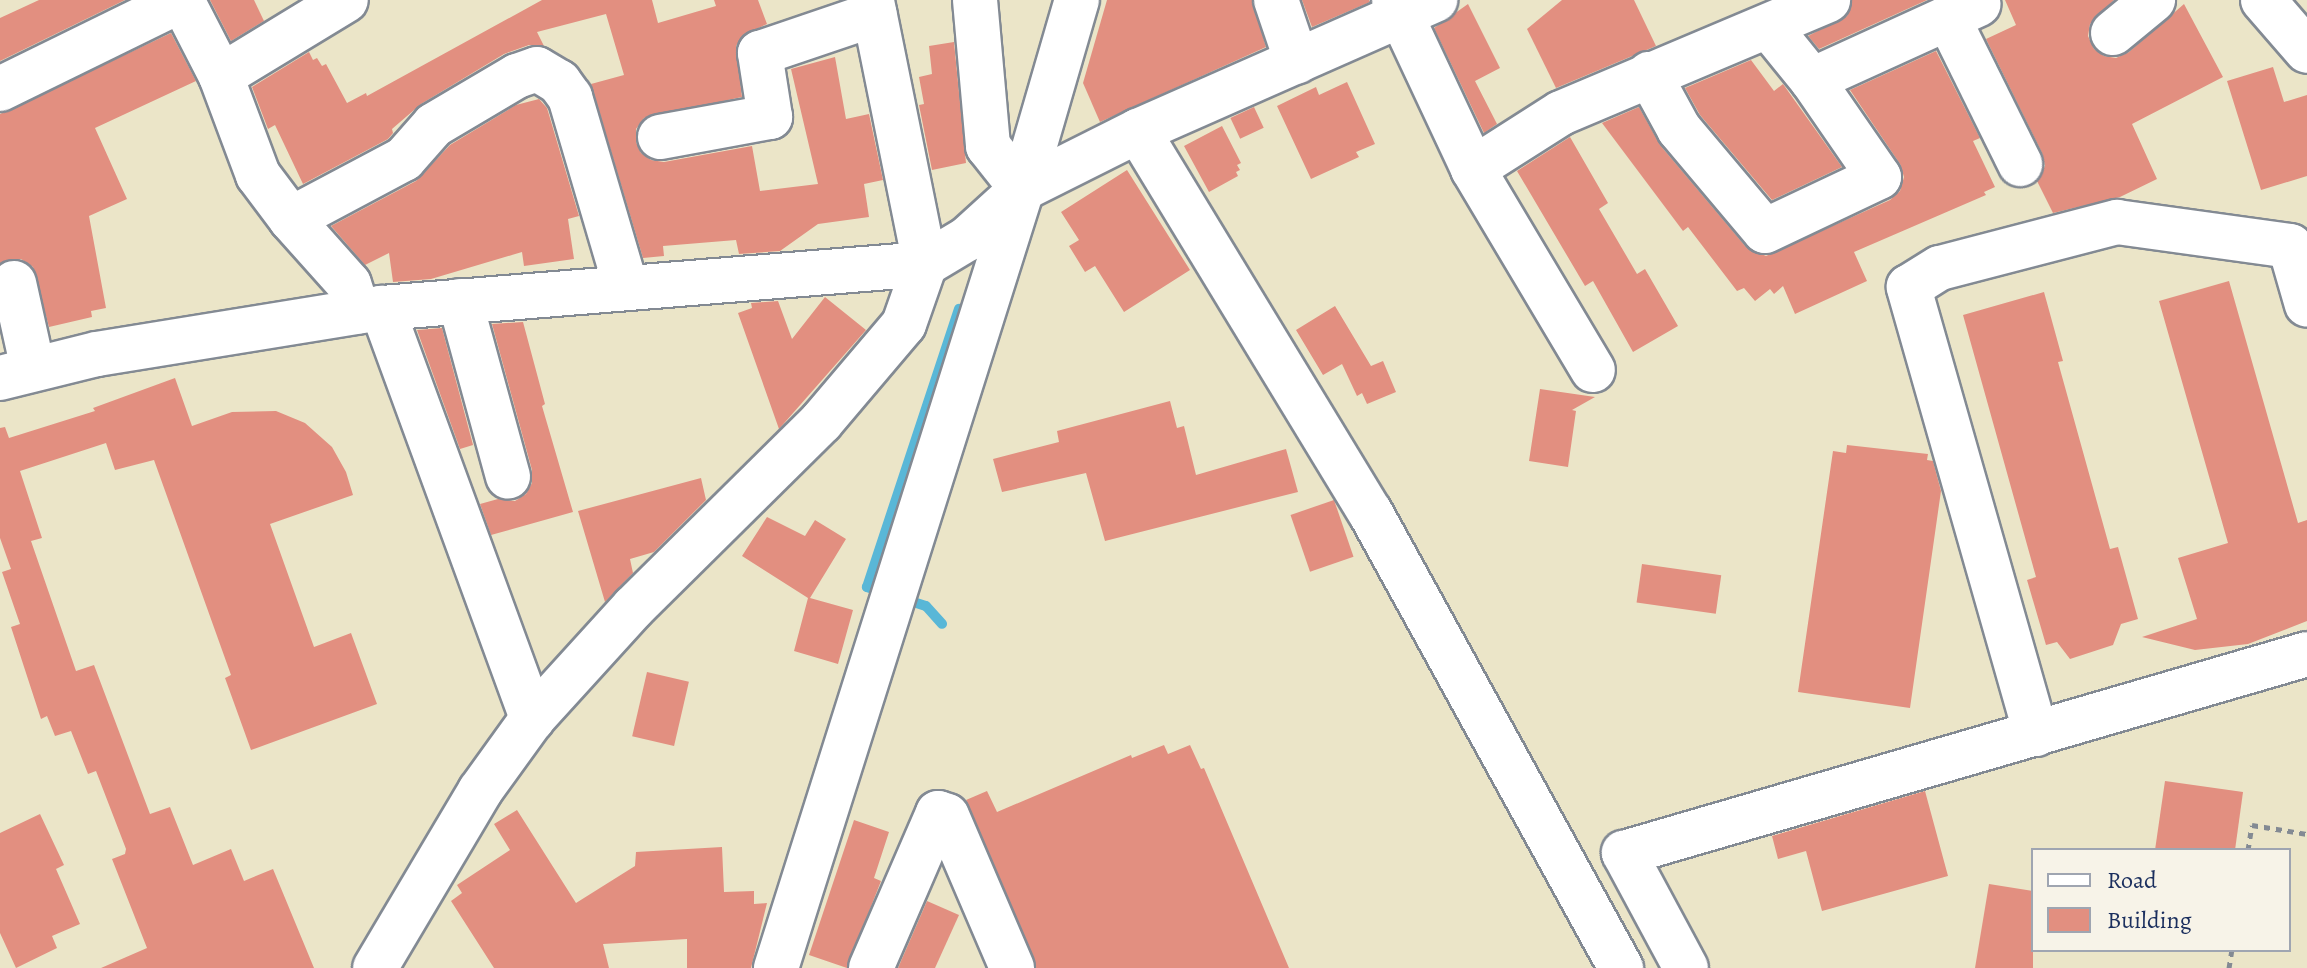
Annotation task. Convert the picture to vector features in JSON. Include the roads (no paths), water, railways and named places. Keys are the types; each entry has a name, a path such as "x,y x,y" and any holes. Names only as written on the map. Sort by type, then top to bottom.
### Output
{"street":[{"path":"0,89 182,0 221,76 258,175 291,219 370,310 532,719"},
{"path":"221,76 346,0"},
{"path":"975,0 988,146 1022,189"},
{"path":"776,968 1022,189 1077,0"},
{"path":"1276,0 1297,62"},
{"path":"1473,169 1561,113 1828,0"},
{"path":"2113,33 2153,0"},
{"path":"2263,0 2302,45"},
{"path":"14,283 16,374 97,354 370,310 925,264 967,239 1022,189 1138,131 1297,62 1410,6 1473,169 1593,370"},
{"path":"375,968 480,791 532,719 634,607 821,422 904,324 925,264 874,7 760,53 770,117 660,137"},
{"path":"1812,80 1964,11 2020,164"},
{"path":"1649,74 1679,129 1765,231 1879,177 1812,80 1769,27"},
{"path":"291,219 404,159 434,125 517,76 537,69 559,82 570,97 626,287"},
{"path":"1138,131 1370,512 1621,968"},
{"path":"2036,734 1909,287 1940,268 2117,222 2290,246 2307,305"},
{"path":"460,301 508,477"},
{"path":"1686,968 1624,853 2307,654"},
{"path":"871,968 938,813 947,816 1012,968"}],"waterway":[{"path":"882,592 867,587 959,309"},
{"path":"901,598 926,606 942,624"}]}
